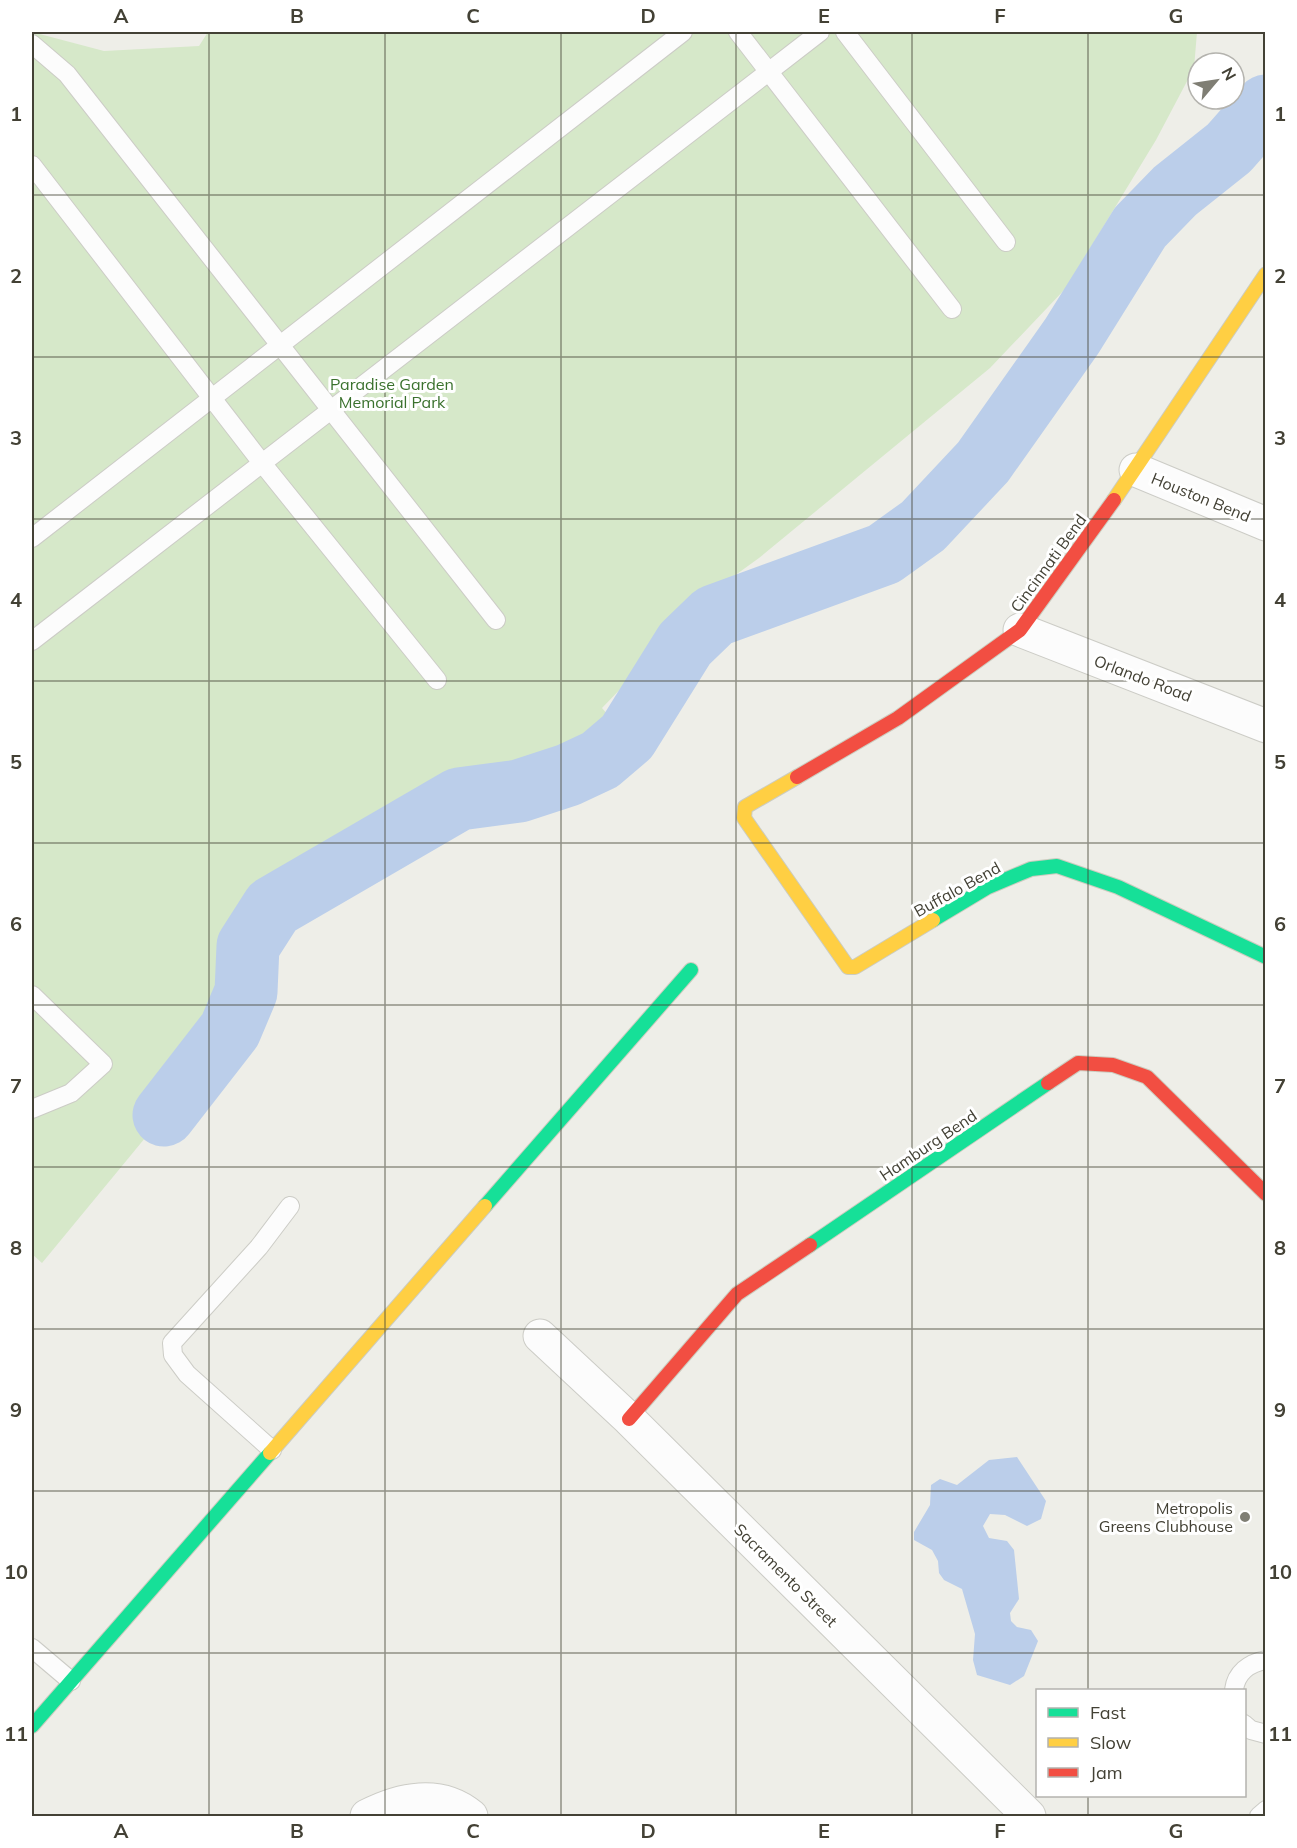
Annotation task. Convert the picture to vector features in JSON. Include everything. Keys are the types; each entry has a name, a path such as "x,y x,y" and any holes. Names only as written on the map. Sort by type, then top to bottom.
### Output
{"street":[{"name":"Cincinnati Bend","path":"745,807 898,718 1020,630 1136,470 1262,287"},
{"name":"Houston Bend","path":"1136,470 1266,524"},
{"name":"Orlando Road","path":"1020,630 1266,726"},
{"name":"Buffalo Bend","path":"745,807 744,818 848,967 855,967 988,887 1031,869 1057,866 1118,887 1266,957"},
{"path":"32,1726 691,970"},
{"name":"Hamburg Bend","path":"629,1419 737,1294 1078,1063 1113,1065 1147,1077 1266,1194"},
{"name":"Sacramento Street","path":"540,1336 629,1419 1029,1816"},
{"path":"367,1816 403,1801 422,1798 453,1806 471,1816"}],"lane":[{"path":"32,538 683,32"},
{"path":"738,32 952,309"},
{"path":"32,641 820,32"},
{"path":"845,32 1006,242"},
{"path":"32,44 67,74 495,620"},
{"path":"32,165 211,398 437,680"},
{"path":"32,995 103,1064 71,1093 32,1109"},
{"path":"272,1450 187,1374 172,1355 172,1343 258,1247 290,1206"},
{"path":"32,1648 71,1681"},
{"path":"1233,1689 1241,1673 1250,1664 1266,1660"},
{"path":"1246,1725 1251,1730 1266,1734"},
{"path":"1259,1816 1266,1810"}],"green space":[{"name":"Paradise Garden Memorial Park","path":"32,32 104,51 199,46 208,32 1197,32 1195,51 1186,51 1186,83 1156,140 1066,288 990,368 759,558 669,623 630,679 602,708 627,737 600,760 568,775 519,791 459,799 273,907 248,946 246,992 230,1030 164,1115 42,1263 32,1254"}],"water":[{"path":"1017,1457 1046,1501 1041,1519 1027,1526 1005,1515 990,1514 983,1526 989,1538 1007,1541 1014,1550 1019,1599 1010,1613 1011,1621 1017,1627 1031,1630 1038,1641 1024,1676 1010,1685 977,1675 973,1660 975,1634 962,1589 944,1580 939,1573 938,1561 932,1550 914,1540 914,1532 930,1505 931,1485 940,1479 957,1485 989,1460"}],"waterway":[{"path":"164,1115 230,1030 246,992 248,946 273,907 459,799 519,791 568,775 600,760 627,737 685,644 714,616 884,554 923,526 983,462 1072,336 1140,227 1175,191 1229,148 1266,106"}],"traffic: fast":[{"path":"933,920 988,887 1031,869 1057,866 1118,887 1266,957"},
{"path":"485,1206 691,970"},
{"path":"810,1245 1048,1083"},
{"path":"32,1726 270,1453"}],"traffic: slow":[{"path":"1114,500 1266,274"},
{"path":"797,777 745,807 744,818 848,967 855,967 933,920"},
{"path":"270,1453 485,1206"}],"traffic: jam":[{"path":"797,777 898,718 1020,630 1114,500"},
{"path":"1048,1083 1078,1063 1113,1065 1147,1077 1266,1194"},
{"path":"629,1419 737,1294 810,1245"}],"place":[{"name":"Metropolis Greens Clubhouse","path":"1245,1517"}]}
